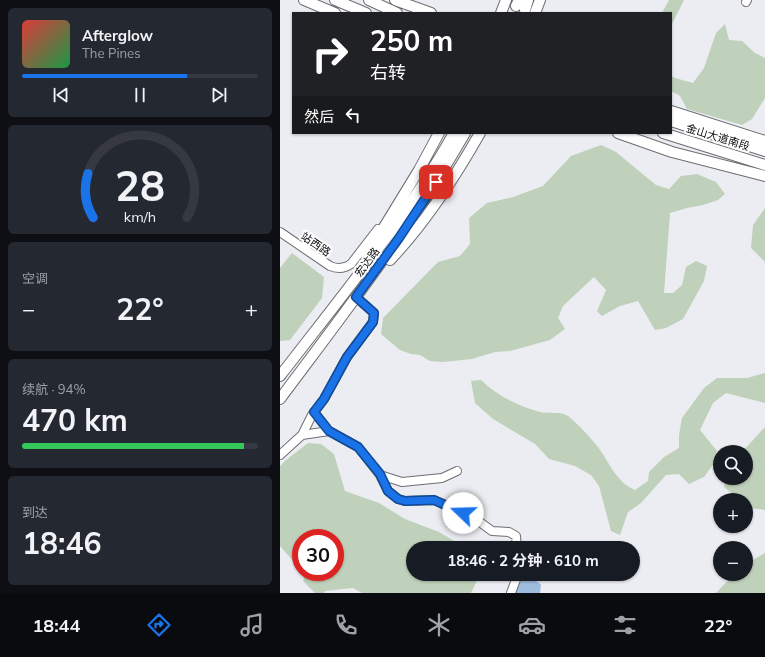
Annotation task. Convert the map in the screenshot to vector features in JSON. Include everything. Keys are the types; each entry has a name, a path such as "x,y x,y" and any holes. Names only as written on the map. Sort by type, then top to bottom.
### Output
{"main road":[{"path":"304,0 333,12"},
{"path":"335,0 365,12"},
{"path":"369,0 395,12"},
{"path":"391,0 414,12"},
{"path":"395,0 429,12"},
{"path":"535,12 540,0"},
{"path":"672,112 765,141"},
{"name":"金山大道南段","path":"672,121 765,151"},
{"path":"354,280 371,248 419,170 438,134"},
{"name":"宏达路","path":"280,376 391,232 435,166 453,134"},
{"name":"宏达路","path":"280,399 364,288 403,232 443,171 464,134"},
{"path":"364,288 408,242 437,203 479,134"},
{"path":"621,134 672,152 765,176"},
{"name":"金山大道南段","path":"666,134 765,164"}],"street":[{"path":"410,0 430,12"},
{"name":"站西路","path":"280,232 330,266 342,268 348,266 353,261 380,227 390,217"},
{"path":"280,455 302,435 347,357 373,322 374,313 356,297"},
{"path":"314,412 329,431 358,447 380,474 388,491 398,499 405,501 434,500 473,516 492,531 509,532 516,536 517,541"},
{"path":"302,435 329,431"},
{"path":"380,474 402,482 442,478 457,471"},
{"path":"511,593 515,581"}],"green space":[{"path":"669,0 684,0 672,24 672,12 663,12"},
{"path":"725,24 729,40 742,41 755,53 765,58 765,98 752,119 742,125 687,109 680,96 672,92 672,76 693,83 704,68 716,33"},
{"path":"601,145 616,152 656,185 669,189 681,176 697,174 716,182 725,194 718,200 670,213 664,293 673,293 682,285 686,267 696,261 707,266 704,281 683,319 666,328 655,330 638,301 620,306 602,316 597,311 606,290 594,277 563,306 558,318 565,329 550,340 510,351 495,352 472,359 443,362 430,361 420,355 411,354 400,350 381,334 383,318 438,262 460,256 470,244 469,218 487,203 513,197 543,186 571,156"},
{"path":"765,208 765,262 751,248 753,225"},
{"path":"292,253 324,277 322,298 290,340 280,341 280,268"},
{"path":"765,373 765,403 726,393 713,403 700,430 713,446 713,465 704,477 689,484 679,474 666,475 641,503 628,512 620,535 611,531 599,486 591,475 575,466 549,459 535,444 493,419 475,403 471,381 481,380 501,396 524,407 543,413 565,414 579,426 595,444 618,477 629,487 635,490 648,481 649,472 664,457 679,448 679,435 682,418 704,388 717,378 747,378"},
{"path":"765,427 765,510 753,508 753,493 731,493 724,487 724,485 753,485 753,445 748,445"},
{"path":"308,443 321,444 334,454 345,491 379,503 405,519 439,532 454,541 406,541 406,581 477,581 471,593 362,593 353,588 315,593 303,581 344,581 344,529 292,529 292,560 280,546 280,466"},
{"path":"765,553 765,593 716,593 727,581 753,581 753,560"}],"water":[{"path":"521,581 535,581 541,585 540,593 515,593 518,584"}],"route":[{"path":"436,182 399,238 356,297 374,313 373,322 347,357 324,399 314,412 329,431 358,447 380,474 388,491 398,499 420,502 434,500 439,504 463,513"}]}
